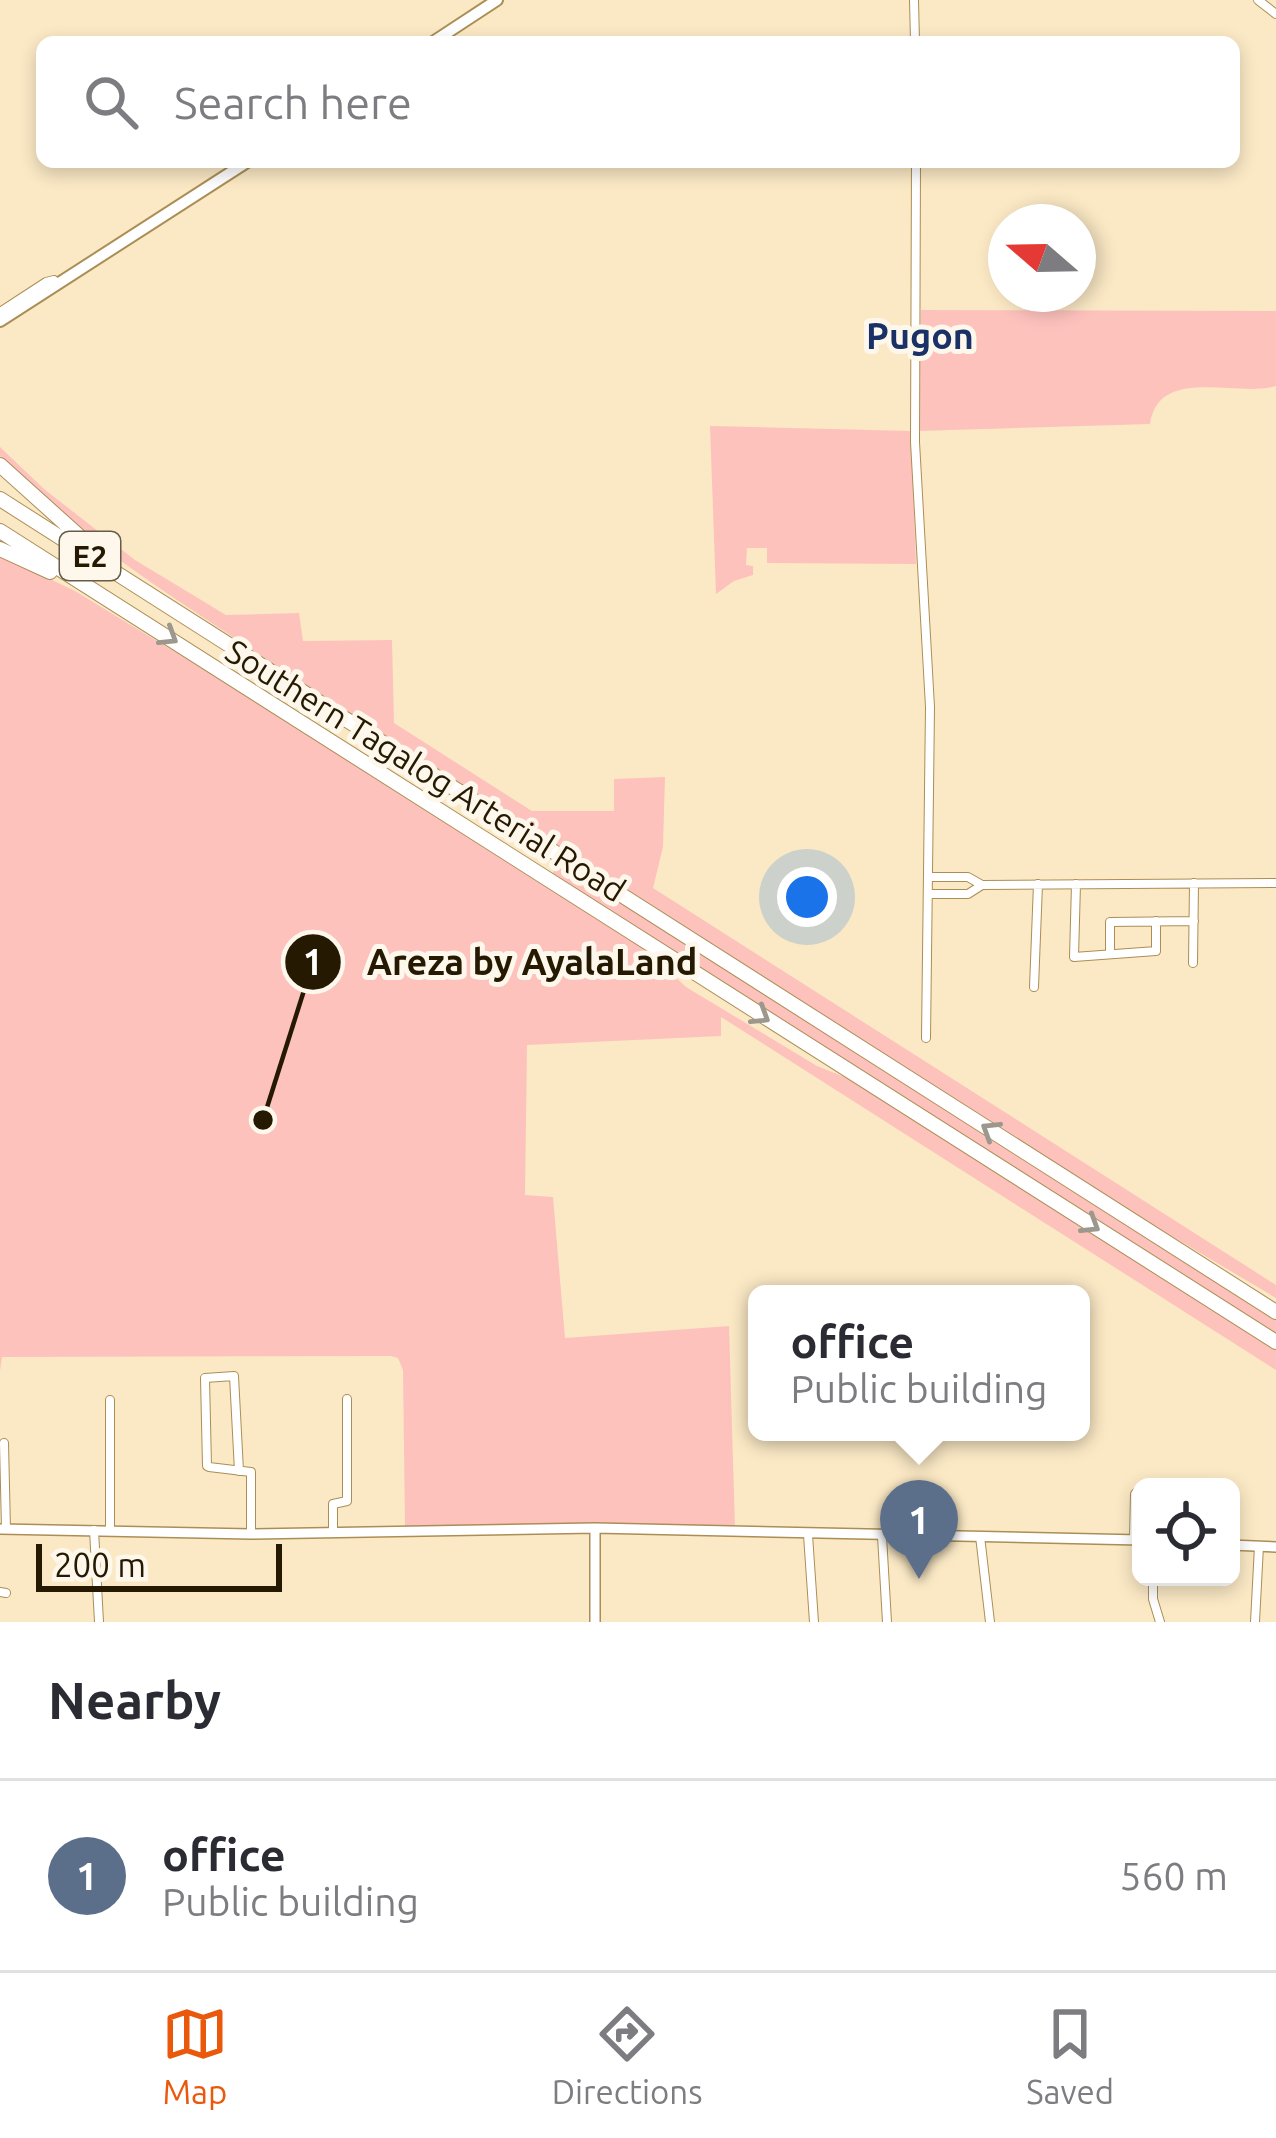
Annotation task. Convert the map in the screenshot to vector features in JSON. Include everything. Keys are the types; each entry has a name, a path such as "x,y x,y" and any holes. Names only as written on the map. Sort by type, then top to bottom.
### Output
{"highway":[{"path":"0,465 62,524 179,613"},
{"name":"Southern Tagalog Arterial Road","path":"0,500 1276,1310"},
{"name":"Southern Tagalog Arterial Road","path":"0,532 1276,1342"},
{"path":"0,549 135,616"}],"main road":[{"path":"442,36 497,0"},
{"path":"0,316 238,168"}],"street":[{"path":"914,0 915,36"},
{"path":"1258,0 1276,14"},
{"path":"916,168 915,442 929,654 926,1038"},
{"path":"928,877 968,877 982,885 1276,884"},
{"path":"1193,963 1194,883"},
{"path":"1034,988 1038,884"},
{"path":"1076,884 1074,957 1156,951 1156,921"},
{"path":"928,894 968,894 982,885"},
{"path":"1110,954 1110,922 1194,921"},
{"path":"239,1471 234,1376 205,1378 208,1467 252,1474 251,1534"},
{"path":"333,1532 333,1504 347,1501 347,1399"},
{"path":"110,1400 110,1529"},
{"path":"4,1443 3,1529 251,1534 595,1528 1132,1539"},
{"path":"595,1528 595,1622"},
{"path":"94,1529 99,1622"},
{"path":"808,1535 814,1622"},
{"path":"980,1536 990,1622"},
{"path":"882,1537 887,1622"},
{"path":"1240,1545 1276,1547"},
{"path":"1255,1622 1259,1546"},
{"path":"1153,1586 1160,1622"}],"shaded area":[{"path":"921,310 1276,311 1276,386 1183,389 1156,406 1150,424 918,431"},
{"path":"710,426 911,431 916,564 767,563 767,548 747,548 746,565 753,566 753,575 716,594"},
{"path":"0,447 44,489 135,560 226,615 299,613 303,641 392,640 394,723 532,811 614,811 614,779 665,777 663,847 653,888 1276,1285 1276,1298 1143,1219 318,695 112,555 35,491 0,456"},
{"path":"0,555 75,591 264,706 640,944 686,987 817,1066 857,1082 1276,1348 1276,1370 721,1017 721,1036 527,1045 525,1195 553,1197 565,1338 729,1326 735,1528 405,1526 403,1370 398,1358 391,1356 2,1357 0,1371"},
{"path":"560,861 1276,1317 1276,1335 552,874"}],"place":[{"name":"Areza by AyalaLand","path":"263,1120"},
{"name":"office","path":"919,1579"}],"district":[{"name":"Pugon","path":"920,335"}]}
